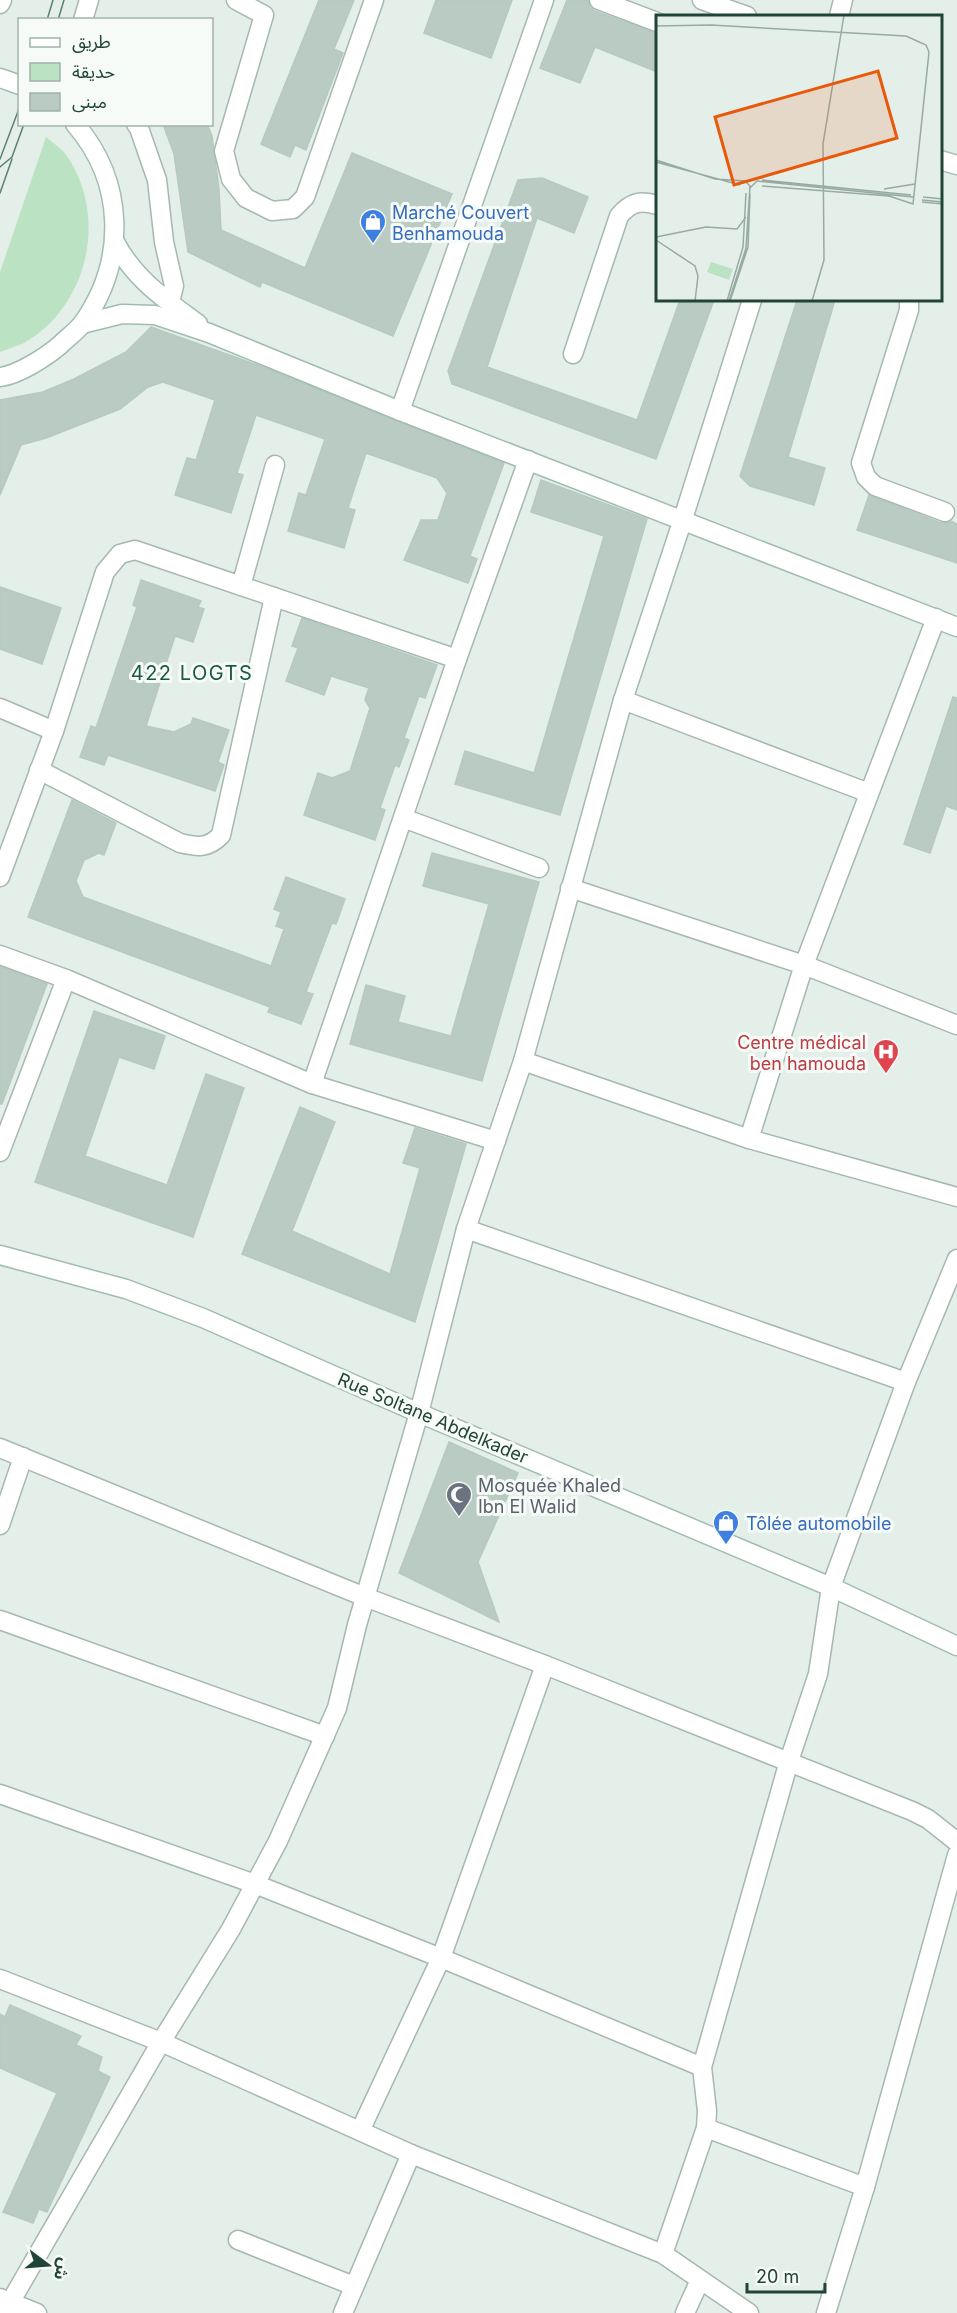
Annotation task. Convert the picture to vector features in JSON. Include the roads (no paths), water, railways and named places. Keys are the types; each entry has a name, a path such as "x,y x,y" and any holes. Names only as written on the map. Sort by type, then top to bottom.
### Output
{"street":[{"path":"0,4 2,0"},
{"path":"84,18 89,0"},
{"path":"236,0 267,8 224,151 231,179 246,198 272,211 293,209 305,197 374,0"},
{"path":"400,411 544,0"},
{"path":"599,0 656,22"},
{"path":"702,0 744,15"},
{"path":"839,15 843,0"},
{"path":"0,78 18,84"},
{"path":"0,377 47,356 82,324 104,286 115,242 114,207 105,172 89,140 77,126"},
{"path":"138,126 157,180 164,242 174,286 170,302"},
{"path":"942,161 957,165"},
{"path":"573,354 619,216 628,206 642,201 656,205"},
{"path":"115,242 124,261 141,280 209,333"},
{"path":"37,2313 4,2304 231,1929 278,1841 337,1708 365,1597 419,1413 466,1229 523,1061 623,700 751,302"},
{"path":"909,302 909,310 861,463 866,477 875,486 945,512"},
{"path":"82,324 122,314 155,315 209,333 682,522 957,627"},
{"path":"312,1084 457,659 528,460"},
{"path":"242,586 275,465"},
{"path":"0,877 54,731 105,573 120,554 135,550 457,659"},
{"path":"39,770 180,843 198,848 213,844 222,835 274,597"},
{"path":"749,1139 804,965 936,618"},
{"path":"623,700 869,794"},
{"path":"0,708 54,731"},
{"path":"403,819 539,868"},
{"path":"570,888 804,965 957,1025"},
{"path":"0,955 66,979 312,1084 496,1141"},
{"path":"0,1152 66,979"},
{"path":"523,1061 749,1139 957,1197"},
{"path":"466,1229 906,1382"},
{"name":"Rue Soltane Abdelkader","path":"0,1255 126,1289 181,1310 831,1587 957,1646"},
{"path":"663,2254 706,2128 707,2111 702,2067 789,1761 818,1674 831,1587 906,1382 957,1259"},
{"path":"0,1448 365,1597 545,1665 912,1811 928,1819 957,1842"},
{"path":"0,1525 23,1457"},
{"path":"0,1620 325,1736"},
{"path":"360,2131 441,1958 545,1665"},
{"path":"0,1794 255,1884 441,1958 702,2067"},
{"path":"826,2313 865,2187 957,1855"},
{"path":"0,1978 162,2042 411,2154 663,2254 749,2313"},
{"path":"706,2128 865,2187"},
{"path":"343,2313 411,2154"},
{"path":"238,2240 354,2286"},
{"path":"685,2313 700,2280"}],"tram line":[{"path":"48,18 53,0"},
{"path":"59,18 64,0"},
{"path":"0,159 18,111"},
{"path":"0,167 12,157 23,126"},
{"path":"0,193 12,159"}],"place":[{"name":"Marché Couvert Benhamouda","path":"373,245"},
{"name":"Centre médical ben hamouda","path":"886,1075"},
{"name":"Mosquée Khaled Ibn El Walid","path":"459,1518"},
{"name":"Tôlée automobile","path":"726,1546"}],"district":[{"name":"422 LOGTS","path":"192,673"}]}
